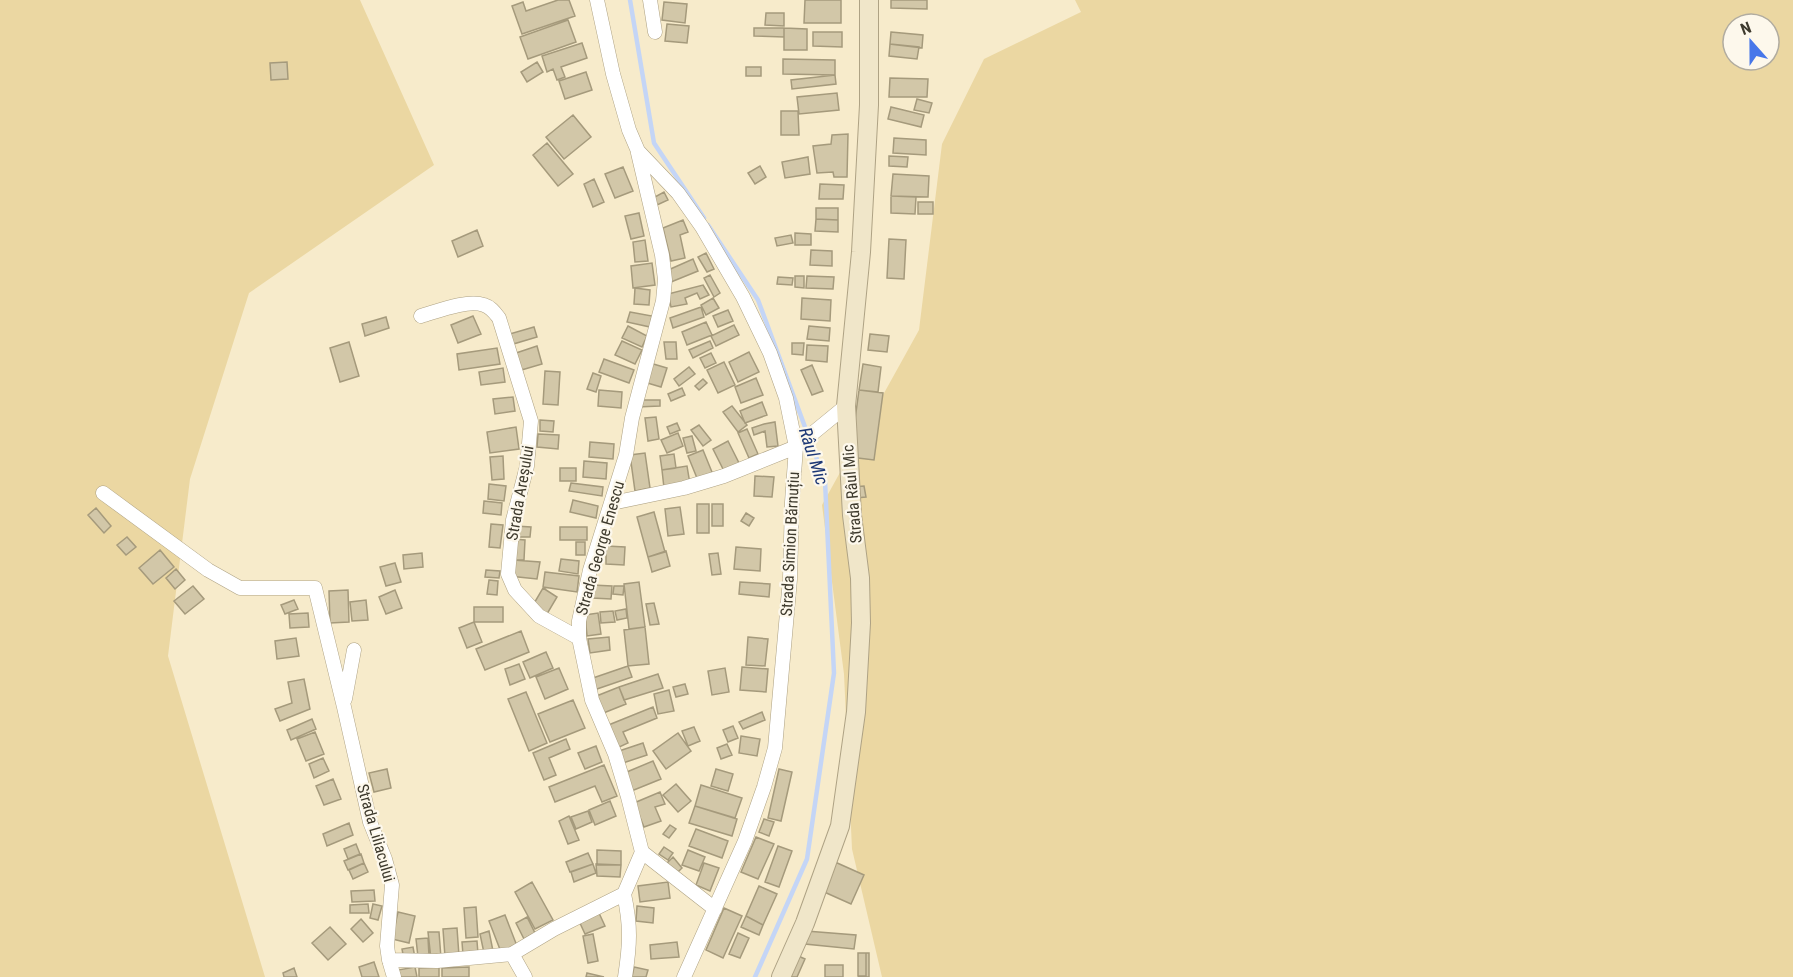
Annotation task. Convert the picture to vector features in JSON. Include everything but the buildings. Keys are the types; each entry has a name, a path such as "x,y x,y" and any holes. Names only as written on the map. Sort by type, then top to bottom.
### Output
{"street":[{"name":"Strada Simion Bărnuțiu","path":"597,0 613,74 629,130 638,151 678,193 702,227 743,297 770,353 800,443 792,502 790,579 775,748 745,841 684,977"},
{"path":"650,0 655,32"},
{"name":"Strada Râul Mic","path":"781,977 805,923 840,826 856,712 861,623 860,578 852,515 846,406 861,252 869,105 869,0"},
{"name":"Strada George Enescu","path":"638,151 663,255 665,280 663,301 632,418 626,455 591,570 579,621 579,638 592,700 615,754 642,852"},
{"name":"Strada Areșului","path":"421,316 470,303 482,304 490,308 499,318 531,422 527,466 513,520 508,574 515,590 539,616 579,638"},
{"path":"612,503 724,476 800,443 846,406"},
{"name":"Strada Liliacului","path":"103,493 208,570 231,584 240,588 315,588 370,822 385,859 392,885 387,934 389,960 394,977"},
{"path":"344,707 354,650"},
{"path":"625,977 630,949 629,919 624,894 642,852 715,909"},
{"path":"389,960 437,961 512,954 588,911 624,894"},
{"path":"512,954 525,977"}],"shaded area":[{"path":"0,0 360,0 434,165 249,293 190,479 168,656 265,977 0,977"},
{"path":"1075,0 1793,0 1793,977 882,977 852,849 844,674 822,505 919,330 942,144 984,59 1081,12"}],"waterway":[{"name":"Râul Mic","path":"630,0 654,143 704,218"},
{"name":"Râul Mic","path":"708,225 758,300 825,481 834,673 807,859 755,977"}]}
